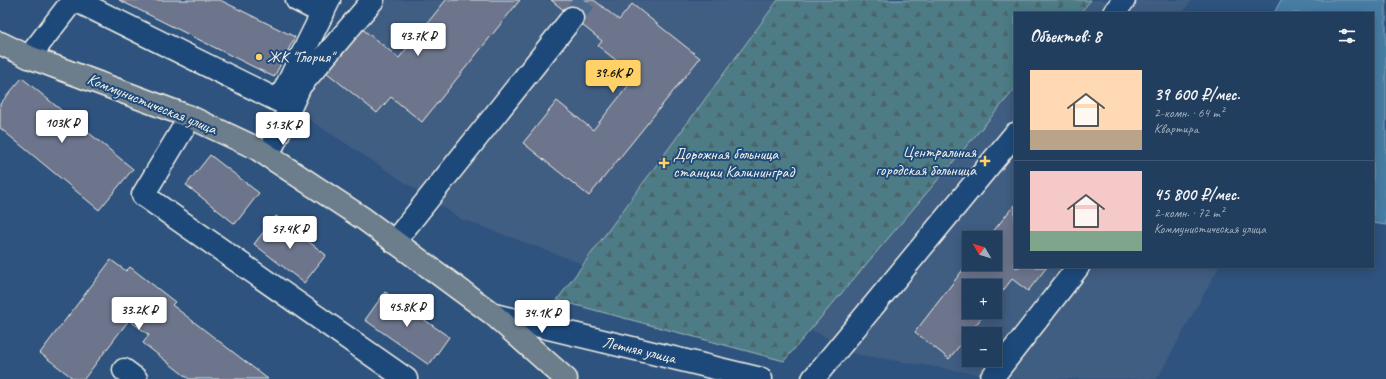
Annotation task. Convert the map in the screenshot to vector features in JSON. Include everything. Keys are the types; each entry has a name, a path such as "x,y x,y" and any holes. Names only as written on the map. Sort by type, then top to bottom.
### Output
{"main road":[{"name":"Коммунистическая улица","path":"0,43 29,57 190,116 262,152 364,219 494,316 566,379"}],"street":[{"path":"29,57 74,0 279,101"},
{"path":"262,152 279,101 326,6 298,0"},
{"path":"262,152 300,86 373,0"},
{"path":"1115,12 1124,0"},
{"path":"394,242 572,18"},
{"path":"190,116 143,195 406,379"},
{"path":"813,379 1014,135"},
{"path":"991,379 1077,268"},
{"name":"Летняя улица","path":"494,316 761,379"}],"shaded area":[{"name":"Дорожная больница станции Калининград","path":"371,0 1192,0 1183,12 1014,12 1014,268 1218,268 1157,379 1009,379 854,354 818,333 791,324 780,337 461,219 290,107"},
{"path":"1281,0 1386,0 1386,225 1374,223 1374,12 1275,12"}],"green space":[{"path":"778,0 1091,0 1081,12 1014,12 1014,90 784,361 557,300"}],"building":[{"name":"ЖК \"Глория\"","path":"119,0 220,0 295,37 274,77"},
{"path":"446,0 520,0 422,122 391,97 377,113 321,68 356,24 399,58"},
{"path":"551,0 594,0 619,20 632,4 700,58 589,196 523,143 557,101 593,130 636,76 598,46 602,41"},
{"path":"22,78 133,169 99,210 0,128 0,104"},
{"path":"210,155 259,193 235,224 186,185"},
{"path":"1014,205 1014,268 1046,268 1028,291 1012,279 1002,292 1002,279 962,279 962,319 980,319 974,327 962,327 962,342 949,359 915,332 962,271 1002,271 1002,231 994,231"},
{"path":"276,216 326,255 304,283 254,244"},
{"path":"111,260 126,271 130,267 175,302 172,305 268,379 189,379 143,343 149,335 129,320 84,379 74,379 40,353"},
{"path":"385,292 449,337 429,365 365,320"}],"tunnel":[{"path":"572,18 586,0"}],"place":[{"name":"ЖК \"Глория\"","path":"259,57"},
{"name":"Центральная городская больница","path":"985,161"},
{"name":"Дорожная больница станции Калининград","path":"664,163"}]}
